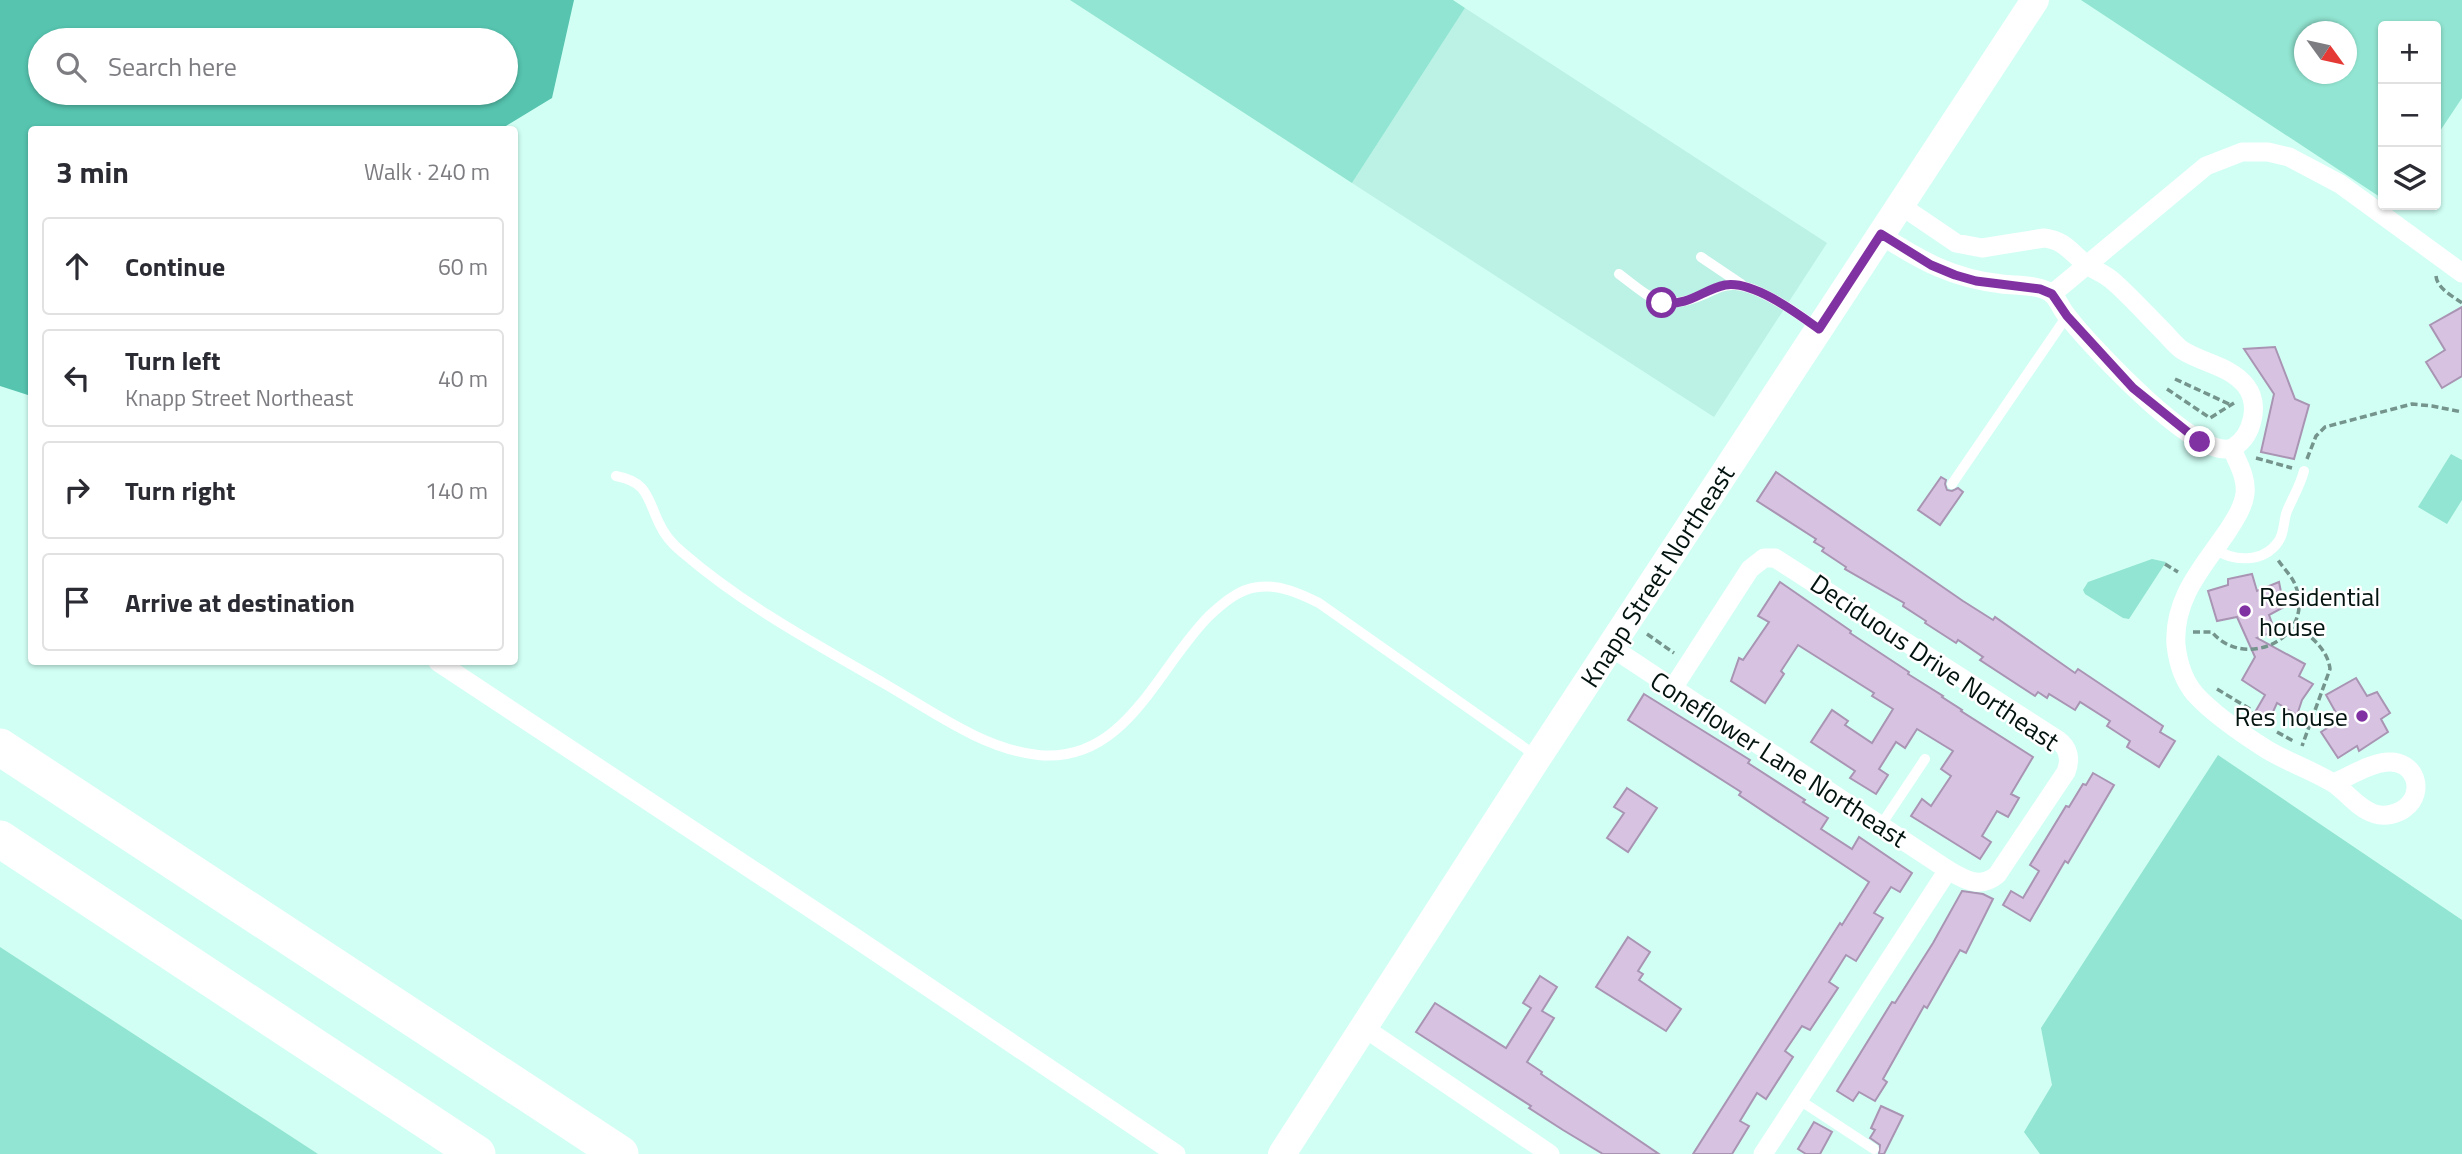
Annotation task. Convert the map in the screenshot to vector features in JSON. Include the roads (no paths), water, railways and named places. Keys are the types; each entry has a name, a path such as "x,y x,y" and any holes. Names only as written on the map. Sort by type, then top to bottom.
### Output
{"highway":[{"path":"0,747 620,1154"},
{"path":"0,839 477,1154"}],"main road":[{"name":"Knapp Street Northeast","path":"1282,1154 1538,757 2035,0"}],"street":[{"path":"2052,294 2206,166 2242,152 2268,152 2289,157 2340,184 2462,273"},
{"path":"1881,234 1931,265 1955,275 1976,281 2040,289 2052,294 2067,316 2133,388 2200,442 2222,450 2232,449 2242,440 2249,429 2253,408 2247,388 2227,371 2181,349 2112,280 2087,265 2071,249 2053,239 2044,238 1982,248 1956,243 1900,205"},
{"path":"2232,449 2245,485 2245,496 2231,526 2192,581 2182,601 2177,619 2177,657 2193,692 2206,705 2267,750 2334,783"},
{"name":"Deciduous Drive Northeast","path":"1673,688 1750,569 1764,558 1775,558 2063,743 2068,754 2066,772 1997,875 1986,882 1973,883 1948,870"},
{"name":"Coneflower Lane Northeast","path":"1611,647 1948,870"},
{"path":"443,665 879,953 1176,1154"},
{"path":"1763,1154 1948,870"},
{"path":"1363,1027 1550,1154"}],"lane":[{"path":"1700,257 1746,287 1785,305 1819,329"},
{"path":"1619,274 1653,300 1662,303 1690,301 1724,285 1746,287"},
{"path":"1952,484 2067,316"},
{"path":"2215,549 2235,558 2248,559 2270,550 2283,531 2287,512 2297,495 2304,471"},
{"path":"616,476 632,480 642,488 663,531 678,549 761,610 954,724 1009,748 1037,755 1061,755 1088,748 1111,736 1129,718 1217,608 1240,592 1267,586 1293,592 1319,603 1538,757"},
{"path":"1881,825 1925,759"},
{"path":"1798,1099 1874,1149"}],"place":[{"name":"Residential house","path":"2245,611"},
{"name":"Res house","path":"2362,716"}]}
